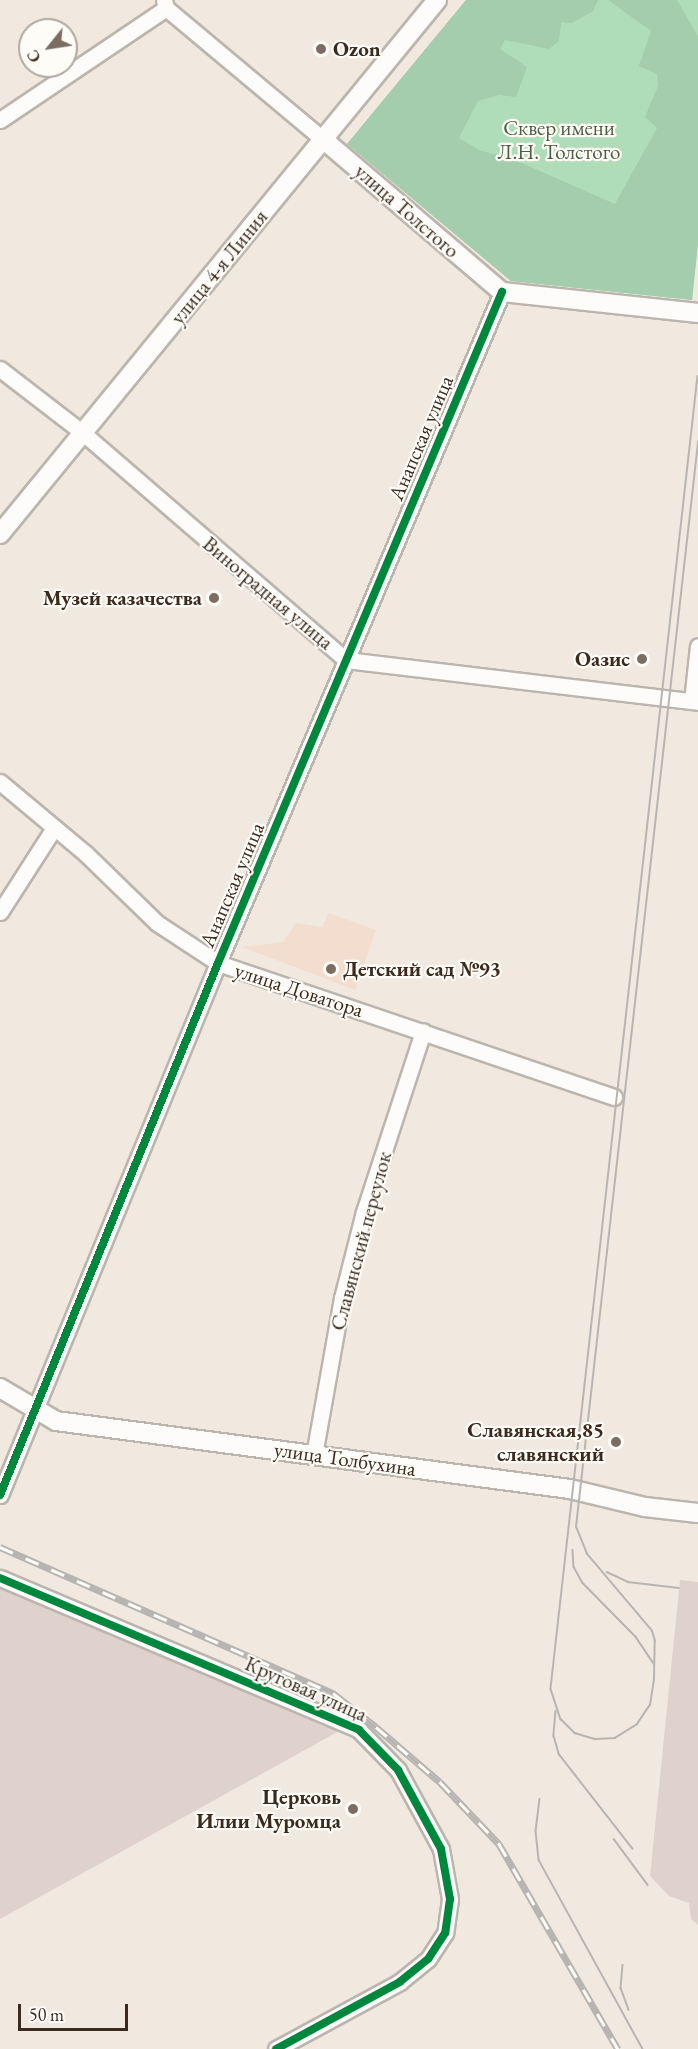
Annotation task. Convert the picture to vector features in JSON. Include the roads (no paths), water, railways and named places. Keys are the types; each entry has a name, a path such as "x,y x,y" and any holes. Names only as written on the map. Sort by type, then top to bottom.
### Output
{"street":[{"name":"улица 4-я Линия","path":"0,534 437,0"},
{"name":"улица Толстого","path":"165,4 502,292"},
{"path":"0,120 165,4"},
{"path":"502,292 698,313"},
{"name":"Анапская улица","path":"0,1495 33,1409 218,963 502,292"},
{"name":"Виноградная улица","path":"0,369 82,433 346,660 695,701"},
{"path":"695,701 698,646"},
{"name":"улица Доватора","path":"0,782 54,828 157,923 218,963 614,1097"},
{"path":"0,912 54,828"},
{"name":"Славянский переулок","path":"314,1455 342,1298 359,1234 423,1032"},
{"name":"улица Толбухина","path":"0,1388 56,1421 570,1489 645,1508 698,1513"},
{"name":"Круговая улица","path":"0,1578 359,1730 372,1739 398,1770 441,1848 450,1899 445,1933 428,1959 400,1982 276,2049"}],"tram line":[{"path":"698,376 551,1689 561,1719 575,1733 595,1739 615,1738 637,1724 650,1705 654,1680 655,1641 652,1631 587,1554 576,1527 698,442"},
{"path":"573,1550 574,1567 583,1583 636,1637 654,1664"},
{"path":"607,1572 628,1582 679,1588"},
{"path":"556,1711 554,1736 559,1754 633,1849"},
{"path":"540,1799 536,1831 539,1860 643,2049"},
{"path":"614,1839 648,1885"},
{"path":"623,1965 621,1988 629,2010"}],"railway":[{"path":"0,1547 333,1693 376,1727 440,1782 499,1844 618,2049"}],"place":[{"name":"Ozon","path":"321,49"},
{"name":"Музей казачества","path":"214,598"},
{"name":"Оазис","path":"642,659"},
{"name":"Детский сад №93","path":"331,969"},
{"name":"Славянская,85 славянский","path":"616,1442"},
{"name":"Церковь Илии Муромца","path":"353,1809"}],"park label":[{"name":"Сквер имени Л.Н. Толстого","path":"559,140"}]}
